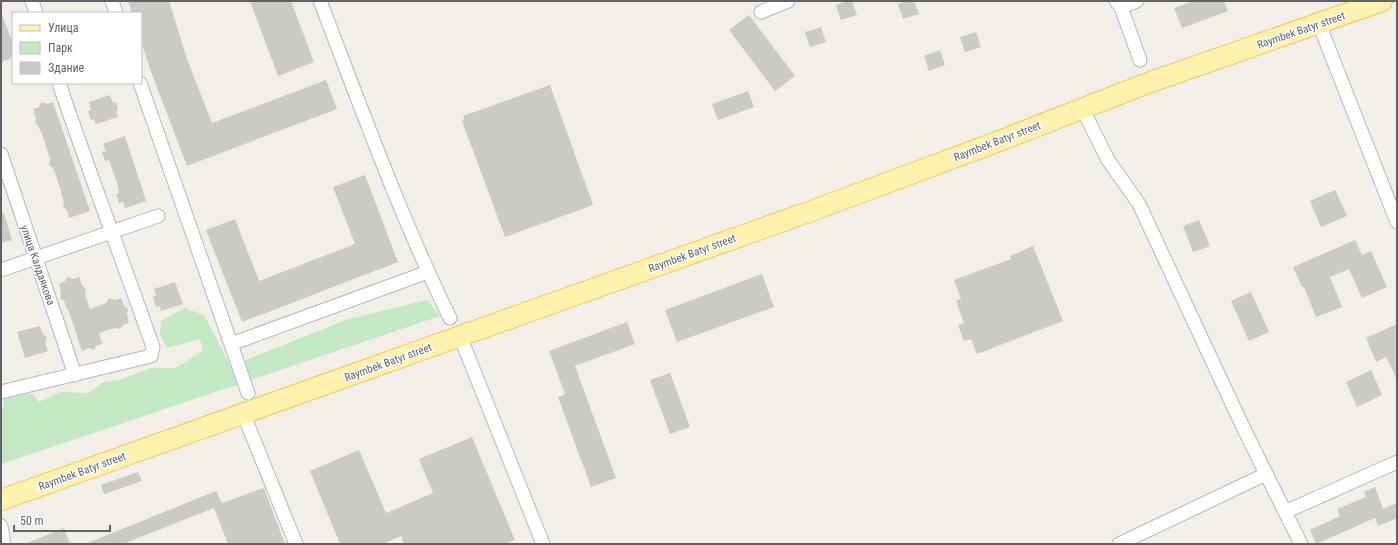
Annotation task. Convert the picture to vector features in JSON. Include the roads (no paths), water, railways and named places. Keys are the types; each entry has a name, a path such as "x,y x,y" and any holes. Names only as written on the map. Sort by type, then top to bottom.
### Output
{"main road":[{"name":"Raymbek Batyr street","path":"1,500 814,210 1148,83 1382,1"}],"street":[{"path":"32,1 36,12"},
{"path":"112,1 116,12"},
{"path":"320,1 367,124 428,272 450,318"},
{"path":"761,12 788,1"},
{"path":"1137,1 1118,4 1140,60"},
{"path":"1319,24 1397,222"},
{"path":"1,392 151,356 153,347 87,167 59,84"},
{"path":"140,84 248,393"},
{"path":"1082,108 1108,160 1139,204 1242,425 1301,544"},
{"name":"улица Калдаякова","path":"1,154 75,375"},
{"path":"1,270 158,216"},
{"path":"231,344 428,272"},
{"path":"460,336 543,544"},
{"path":"243,413 296,544"},
{"path":"1285,512 1397,462"},
{"path":"1119,544 1266,474"},
{"path":"1,526 4,544"}]}
